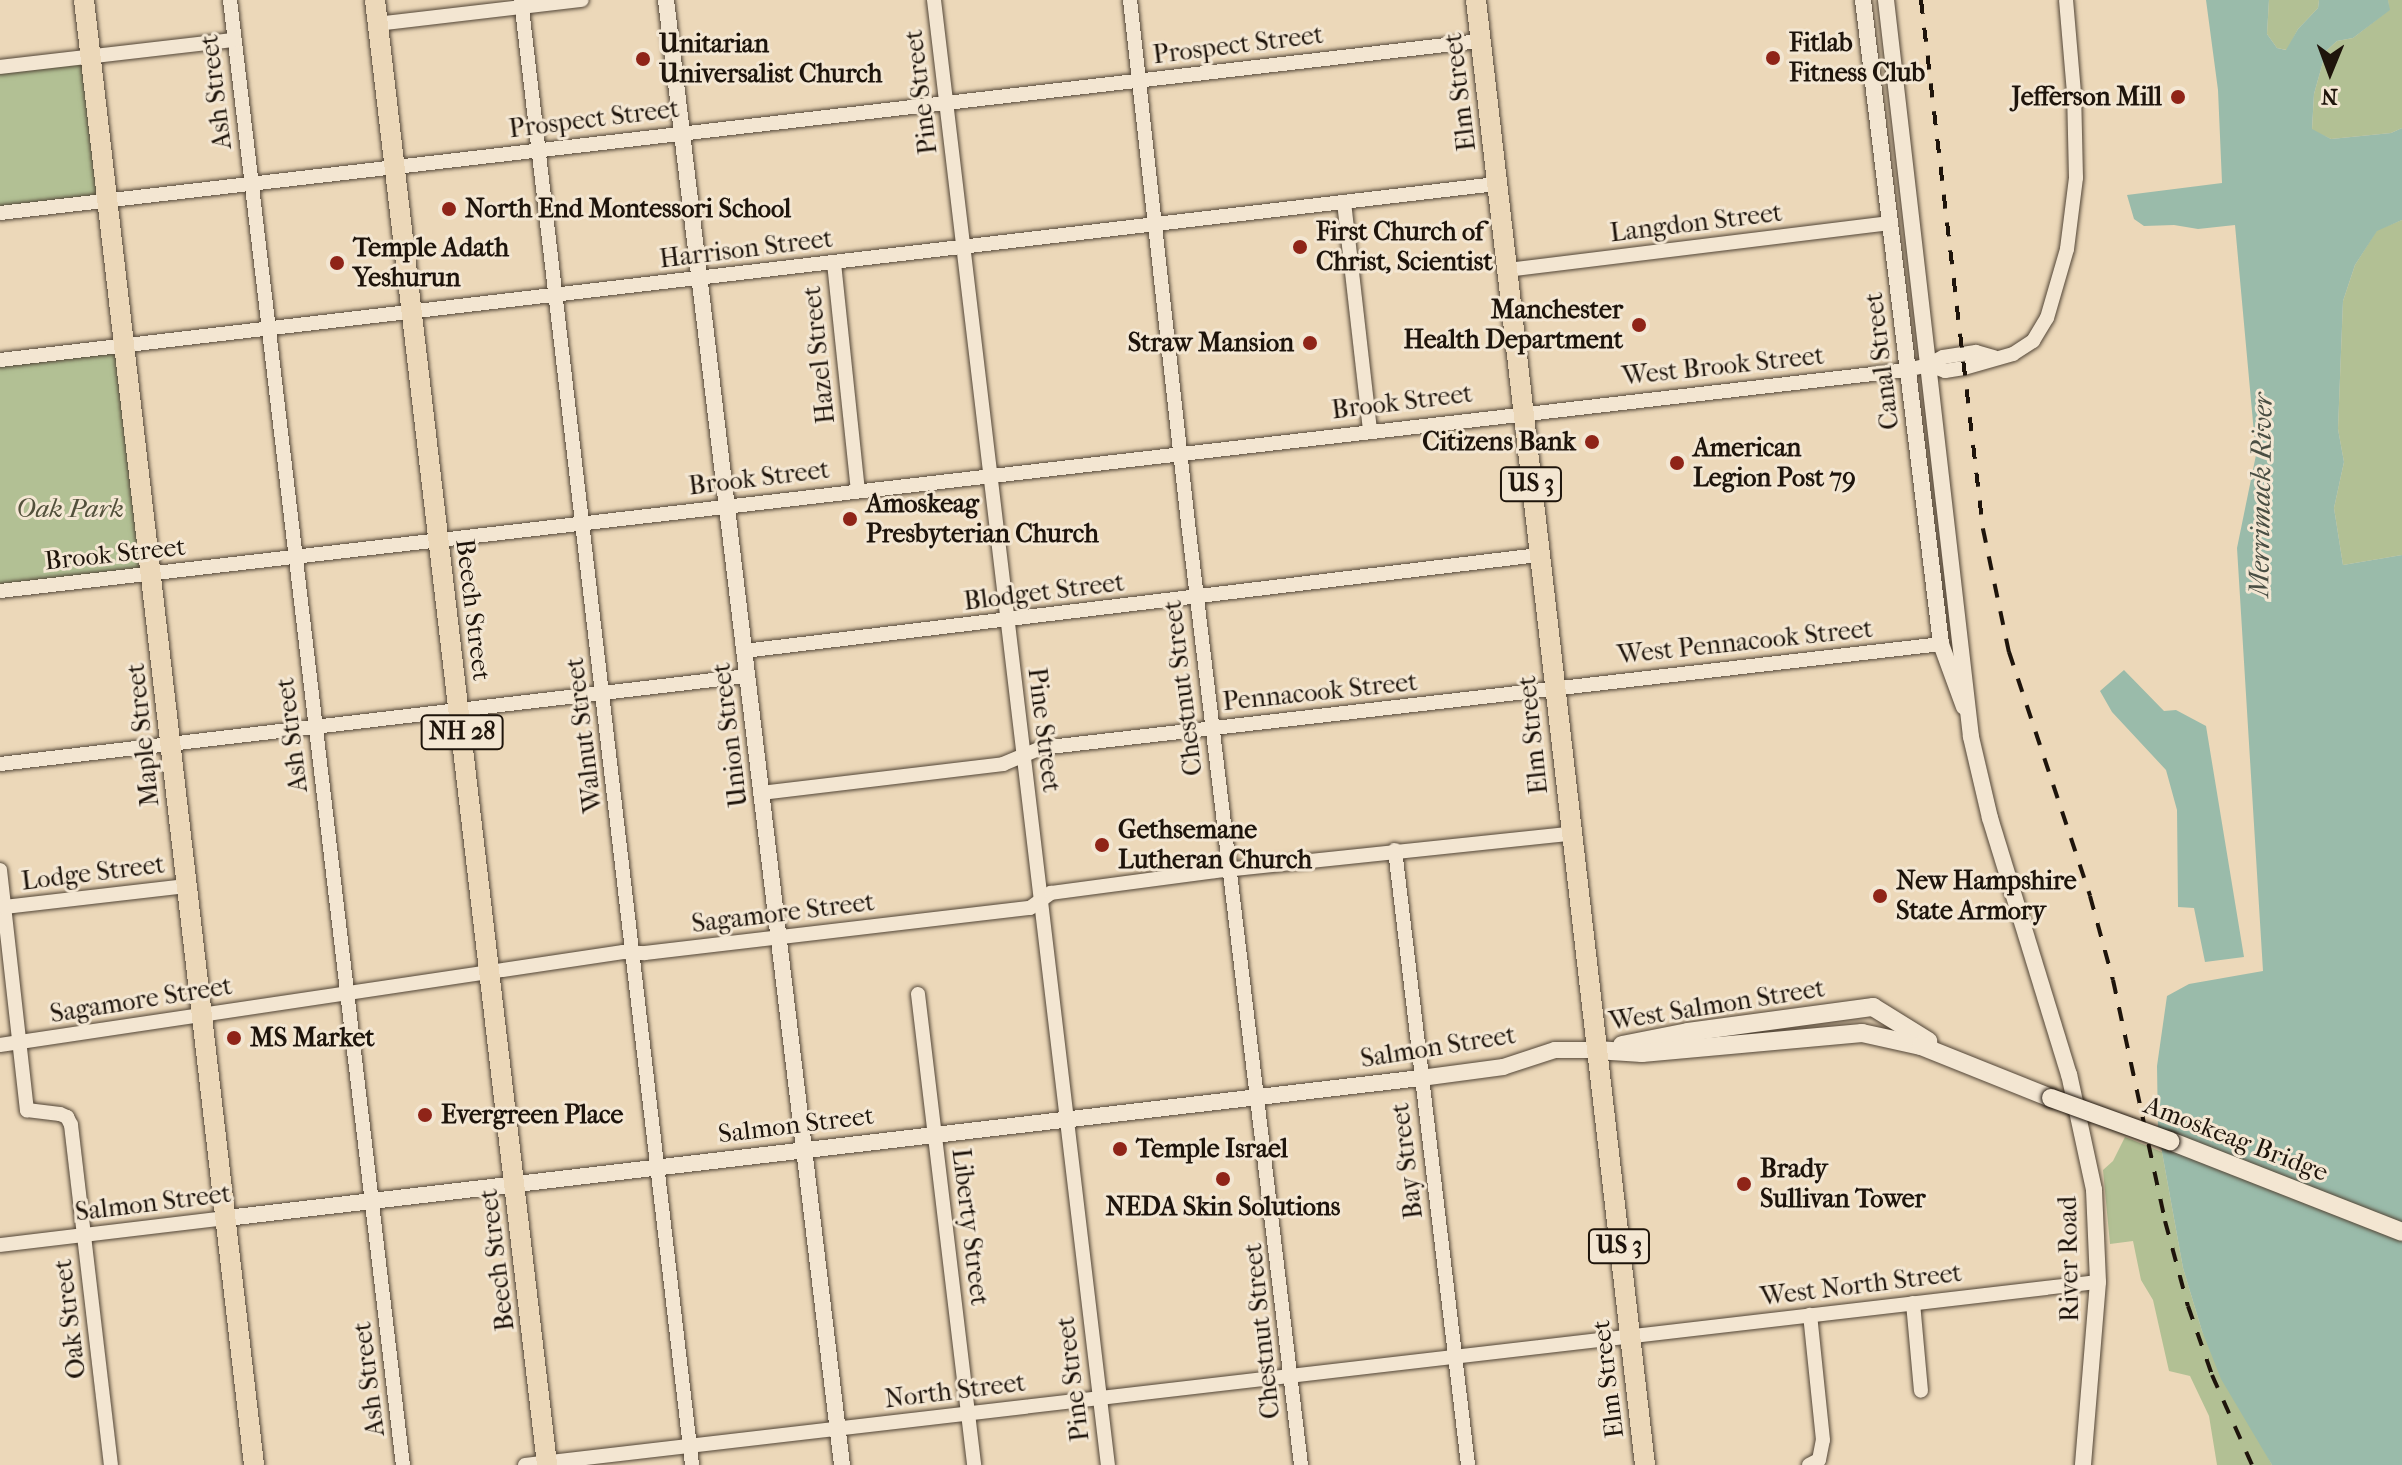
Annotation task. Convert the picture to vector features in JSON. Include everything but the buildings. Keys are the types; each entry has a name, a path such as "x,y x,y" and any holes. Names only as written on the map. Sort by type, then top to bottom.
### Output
{"main road":[{"name":"Maple Street","path":"84,0 254,1465"},
{"name":"Beech Street","path":"375,0 547,1464"},
{"name":"Elm Street","path":"1476,0 1645,1465"},
{"name":"West Salmon Street","path":"1596,1050 1688,1032 1873,1007 1963,1062"},
{"name":"West Salmon Street","path":"1596,1050 1642,1053 1853,1032 1901,1040 2051,1098"},
{"name":"Amoskeag Bridge","path":"2051,1098 2402,1232"}],"street":[{"name":"Ash Street","path":"230,0 403,1465"},
{"path":"377,24 522,4 582,0"},
{"name":"Union Street","path":"666,0 842,1465"},
{"name":"Pine Street","path":"934,0 1108,1465"},
{"name":"Chestnut Street","path":"1130,0 1212,728 1259,1096 1301,1465"},
{"name":"Canal Street","path":"1863,0 1941,644 1947,668 1967,712"},
{"name":"Canal Street","path":"1886,0 1967,712 1990,818 2064,1055"},
{"name":"West Brook Street","path":"1523,412 1907,370 1928,365 1943,357 1976,352 1994,357 2025,348 2041,333 2067,249 2076,163 2066,0"},
{"name":"Walnut Street","path":"522,4 692,1465"},
{"path":"0,67 234,40"},
{"name":"Prospect Street","path":"0,213 1480,41"},
{"name":"Harrison Street","path":"0,360 1497,184"},
{"path":"1344,202 1370,430"},
{"name":"Langdon Street","path":"1507,270 1891,223"},
{"name":"Hazel Street","path":"834,263 858,491"},
{"name":"Brook Street","path":"0,591 1523,412"},
{"name":"Blodget Street","path":"744,651 1539,555"},
{"name":"West Pennacook Street","path":"1554,689 1941,644"},
{"path":"0,764 747,676"},
{"name":"Pennacook Street","path":"761,793 1003,764 1041,748 1554,689"},
{"name":"Sagamore Street","path":"0,1045 490,971 1030,908 1051,893 1229,869 1570,834"},
{"name":"Bay Street","path":"1395,850 1468,1465"},
{"name":"Oak Street","path":"0,870 27,1110 60,1114 67,1117 71,1125 111,1465"},
{"name":"Lodge Street","path":"4,914 186,886"},
{"name":"Liberty Street","path":"918,994 974,1465"},
{"name":"Salmon Street","path":"0,1245 934,1132 1421,1078 1503,1067 1555,1050 1596,1050"},
{"name":"River Road","path":"2064,1055 2094,1190 2098,1282 2083,1465"},
{"name":"West North Street","path":"1629,1337 2098,1282"},
{"path":"1913,1303 1921,1391"},
{"path":"1809,1465 1819,1460 1823,1440 1810,1315"},
{"name":"North Street","path":"525,1465 1629,1337"}],"green space":[{"path":"2269,0 2319,0 2318,8 2298,29 2287,50 2277,48 2267,34"},
{"path":"2388,0 2402,0 2402,128 2391,133 2331,139 2312,130 2314,94 2326,51 2337,41 2353,38 2389,10"},
{"path":"90,57 107,201 0,213 0,66"},
{"path":"2402,220 2402,555 2343,565 2334,508 2344,462 2338,429 2343,301 2355,265 2377,230"},
{"name":"Oak Park","path":"115,346 151,574 0,591 0,360"},
{"path":"2125,1137 2162,1152 2183,1268 2202,1331 2272,1465 2217,1465 2209,1416 2190,1376 2169,1371 2153,1300 2141,1280 2133,1241 2110,1244 2103,1170 2113,1161"}],"water":[{"name":"Merrimack River","path":"2206,0 2269,0 2267,34 2277,48 2286,50 2298,29 2318,8 2319,0 2388,0 2390,10 2353,38 2337,41 2326,51 2314,94 2312,129 2331,139 2391,133 2402,128 2402,220 2377,231 2355,265 2343,301 2338,429 2344,462 2334,508 2343,565 2402,555 2402,1465 2272,1465 2221,1379 2202,1331 2183,1268 2158,1130 2157,1066 2167,996 2189,984 2263,971 2237,548 2256,455 2235,225 2198,229 2174,225 2144,226 2134,219 2127,195 2222,183 2218,90"},
{"path":"2124,670 2164,711 2176,710 2206,726 2244,957 2205,962 2194,908 2178,907 2177,810 2166,770 2112,712 2100,691"}],"railway":[{"path":"1921,0 1983,529 2009,652 2090,896 2113,980 2165,1221 2188,1306 2212,1375 2252,1465"}],"place":[{"name":"Fitlab Fitness Club","path":"1773,58"},
{"name":"Unitarian Universalist Church","path":"643,59"},
{"name":"Jefferson Mill","path":"2178,97"},
{"name":"North End Montessori School","path":"449,209"},
{"name":"First Church of Christ, Scientist","path":"1300,247"},
{"name":"Temple Adath Yeshurun","path":"337,263"},
{"name":"Manchester Health Department","path":"1639,325"},
{"name":"Straw Mansion","path":"1310,343"},
{"name":"Citizens Bank","path":"1592,442"},
{"name":"American Legion Post 79","path":"1677,463"},
{"name":"Amoskeag Presbyterian Church","path":"850,519"},
{"name":"Gethsemane Lutheran Church","path":"1102,845"},
{"name":"New Hampshire State Armory","path":"1880,896"},
{"name":"MS Market","path":"234,1038"},
{"name":"Evergreen Place","path":"425,1115"},
{"name":"Temple Israel","path":"1120,1149"},
{"name":"NEDA Skin Solutions","path":"1223,1179"},
{"name":"Brady Sullivan Tower","path":"1744,1184"}]}
